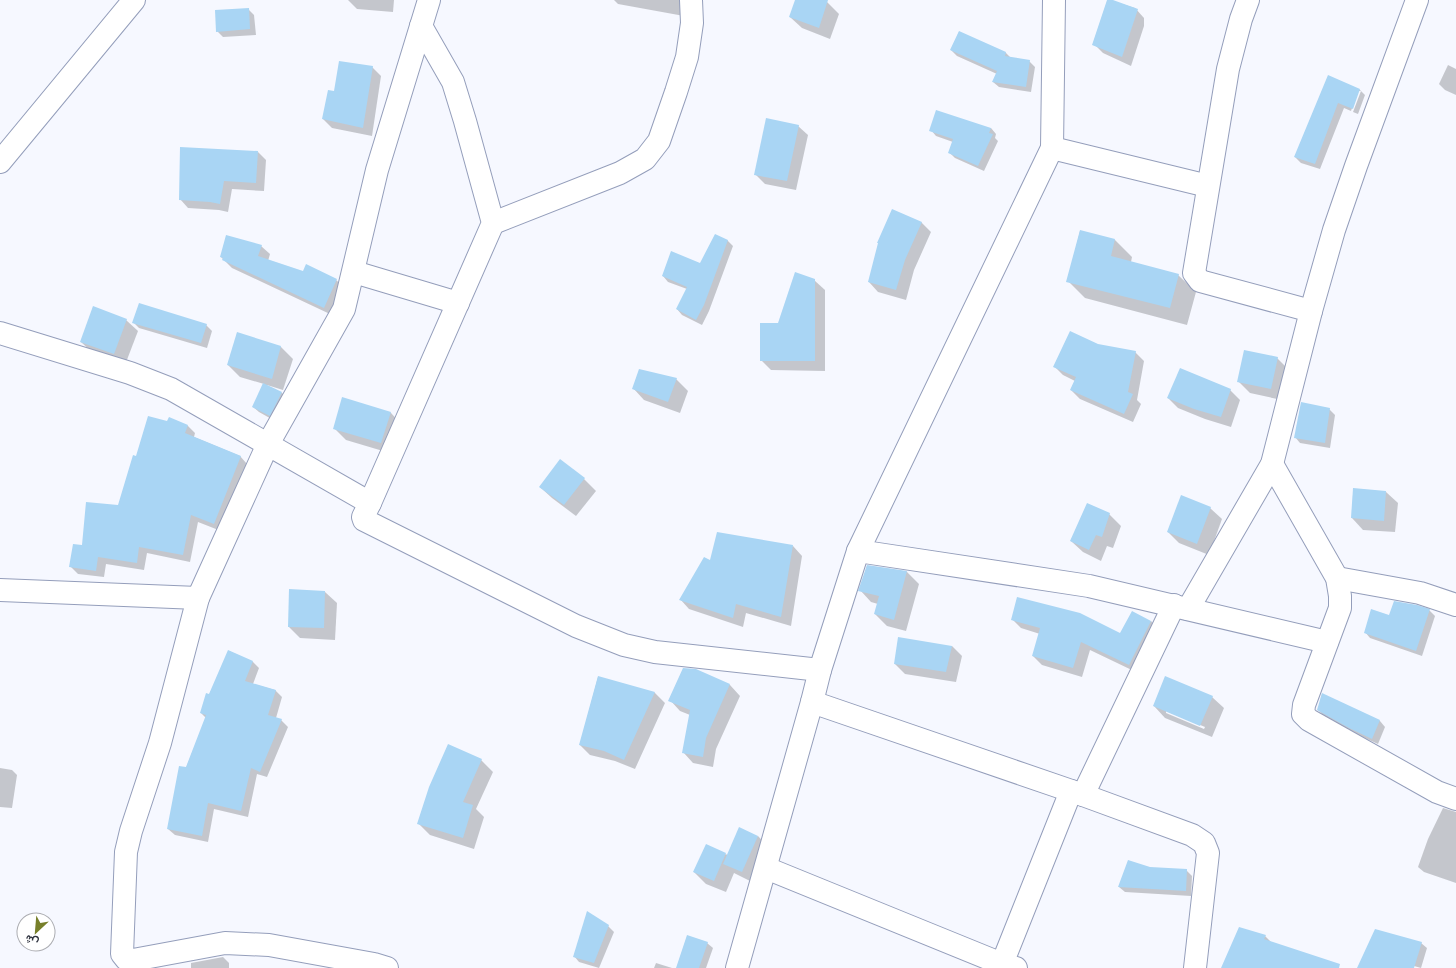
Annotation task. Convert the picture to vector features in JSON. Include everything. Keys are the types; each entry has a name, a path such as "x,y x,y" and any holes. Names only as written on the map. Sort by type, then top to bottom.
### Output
{"street":[{"path":"0,162 134,0"},
{"path":"387,968 374,964 269,945 225,943 133,960 126,959 122,954 126,852 131,831 160,742 198,598 268,444 344,309 377,170 429,0"},
{"path":"493,224 620,173 645,159 659,140 687,57 692,23 691,0"},
{"path":"737,968 820,670 858,551 1052,148 1054,0"},
{"path":"1248,0 1240,19 1228,69 1194,273 1200,281 1311,310"},
{"path":"766,868 1009,966 1077,793 1181,607 1272,464 1311,310 1344,202 1417,0"},
{"path":"421,26 453,82 493,224 370,503 364,512 364,520 576,626 624,645 655,652 820,670"},
{"path":"1052,148 1208,186"},
{"path":"354,272 458,303"},
{"path":"0,333 130,373 170,389 370,503"},
{"path":"1272,464 1337,578 1340,596 1340,608 1304,705 1303,714 1309,720 1436,792 1456,799"},
{"path":"858,551 1090,586 1327,642"},
{"path":"1337,578 1420,593 1456,605"},
{"path":"0,590 198,598"},
{"path":"812,702 1077,793 1192,835 1204,843 1208,853 1195,968"}],"building":[{"path":"795,0 828,0 819,28 789,17"},
{"path":"1107,0 1113,0 1138,9 1122,57 1092,45"},
{"path":"249,8 250,29 216,32 215,10"},
{"path":"959,31 1006,52 1005,56 1030,60 1026,87 992,82 997,71 950,50"},
{"path":"339,61 373,66 363,128 322,119 328,90 334,91"},
{"path":"1328,75 1360,89 1353,109 1338,103 1315,164 1294,157"},
{"path":"936,110 991,128 989,133 993,134 978,166 948,153 953,139 929,131"},
{"path":"766,118 799,125 787,181 754,175"},
{"path":"180,147 258,151 256,183 224,181 220,204 179,200"},
{"path":"892,209 922,222 905,260 896,290 868,282 877,243"},
{"path":"1080,230 1115,239 1111,256 1179,274 1170,308 1066,282"},
{"path":"715,234 728,240 704,305 696,320 676,309 687,287 662,276 671,251 700,263"},
{"path":"226,235 262,245 258,256 303,271 306,264 337,279 324,308 222,260 223,258 220,257"},
{"path":"795,272 815,279 815,361 760,361 760,323 778,323"},
{"path":"139,303 207,324 201,343 132,323"},
{"path":"93,306 127,319 114,354 80,342"},
{"path":"1070,331 1098,344 1136,351 1128,392 1133,394 1124,414 1070,390 1076,377 1053,367"},
{"path":"237,332 281,346 272,379 227,365"},
{"path":"1244,350 1278,357 1271,389 1237,382"},
{"path":"1180,368 1231,389 1221,417 1194,409 1167,398"},
{"path":"639,369 677,378 668,402 632,389"},
{"path":"263,383 282,392 270,416 252,407"},
{"path":"342,397 391,412 381,443 333,429"},
{"path":"1301,402 1330,408 1325,443 1294,438"},
{"path":"148,416 167,421 169,417 188,425 185,433 241,456 214,524 191,515 183,555 139,547 137,563 98,557 96,571 69,567 73,544 82,545 86,502 118,505 133,455 136,456"},
{"path":"560,459 585,478 564,505 539,487"},
{"path":"1353,488 1386,491 1384,521 1351,518"},
{"path":"1181,495 1211,507 1197,544 1167,532"},
{"path":"1087,503 1110,513 1102,537 1096,535 1089,550 1070,541"},
{"path":"717,532 793,545 781,617 736,604 733,618 679,600 704,557 710,560"},
{"path":"867,565 907,571 894,620 874,614 879,596 858,591"},
{"path":"289,589 325,591 324,628 288,627"},
{"path":"1017,597 1080,613 1120,633 1132,611 1151,621 1129,665 1081,642 1073,668 1032,656 1040,628 1011,620"},
{"path":"1394,601 1430,609 1416,651 1364,633 1371,609 1389,615"},
{"path":"898,637 952,646 946,672 894,664"},
{"path":"228,650 253,661 245,681 276,690 268,715 282,719 260,772 251,768 241,811 208,803 202,836 167,829 179,766 186,767 206,715 200,713 206,693 209,694"},
{"path":"683,668 696,669 730,684 706,738 703,757 682,753 690,710 668,701"},
{"path":"598,676 655,692 624,760 604,751 579,745"},
{"path":"1165,676 1213,696 1200,726 1153,706"},
{"path":"1322,693 1380,720 1372,739 1317,710"},
{"path":"448,744 482,759 463,802 473,805 463,838 417,824 429,787"},
{"path":"739,827 758,836 742,872 723,864"},
{"path":"706,844 726,853 714,881 693,872"},
{"path":"1128,860 1150,867 1187,869 1186,891 1118,887"},
{"path":"587,911 609,925 594,963 573,957"},
{"path":"1239,927 1266,935 1264,939 1340,964 1339,968 1221,968"},
{"path":"1375,929 1422,942 1414,968 1357,968"},
{"path":"687,935 708,942 699,968 676,968"}]}
